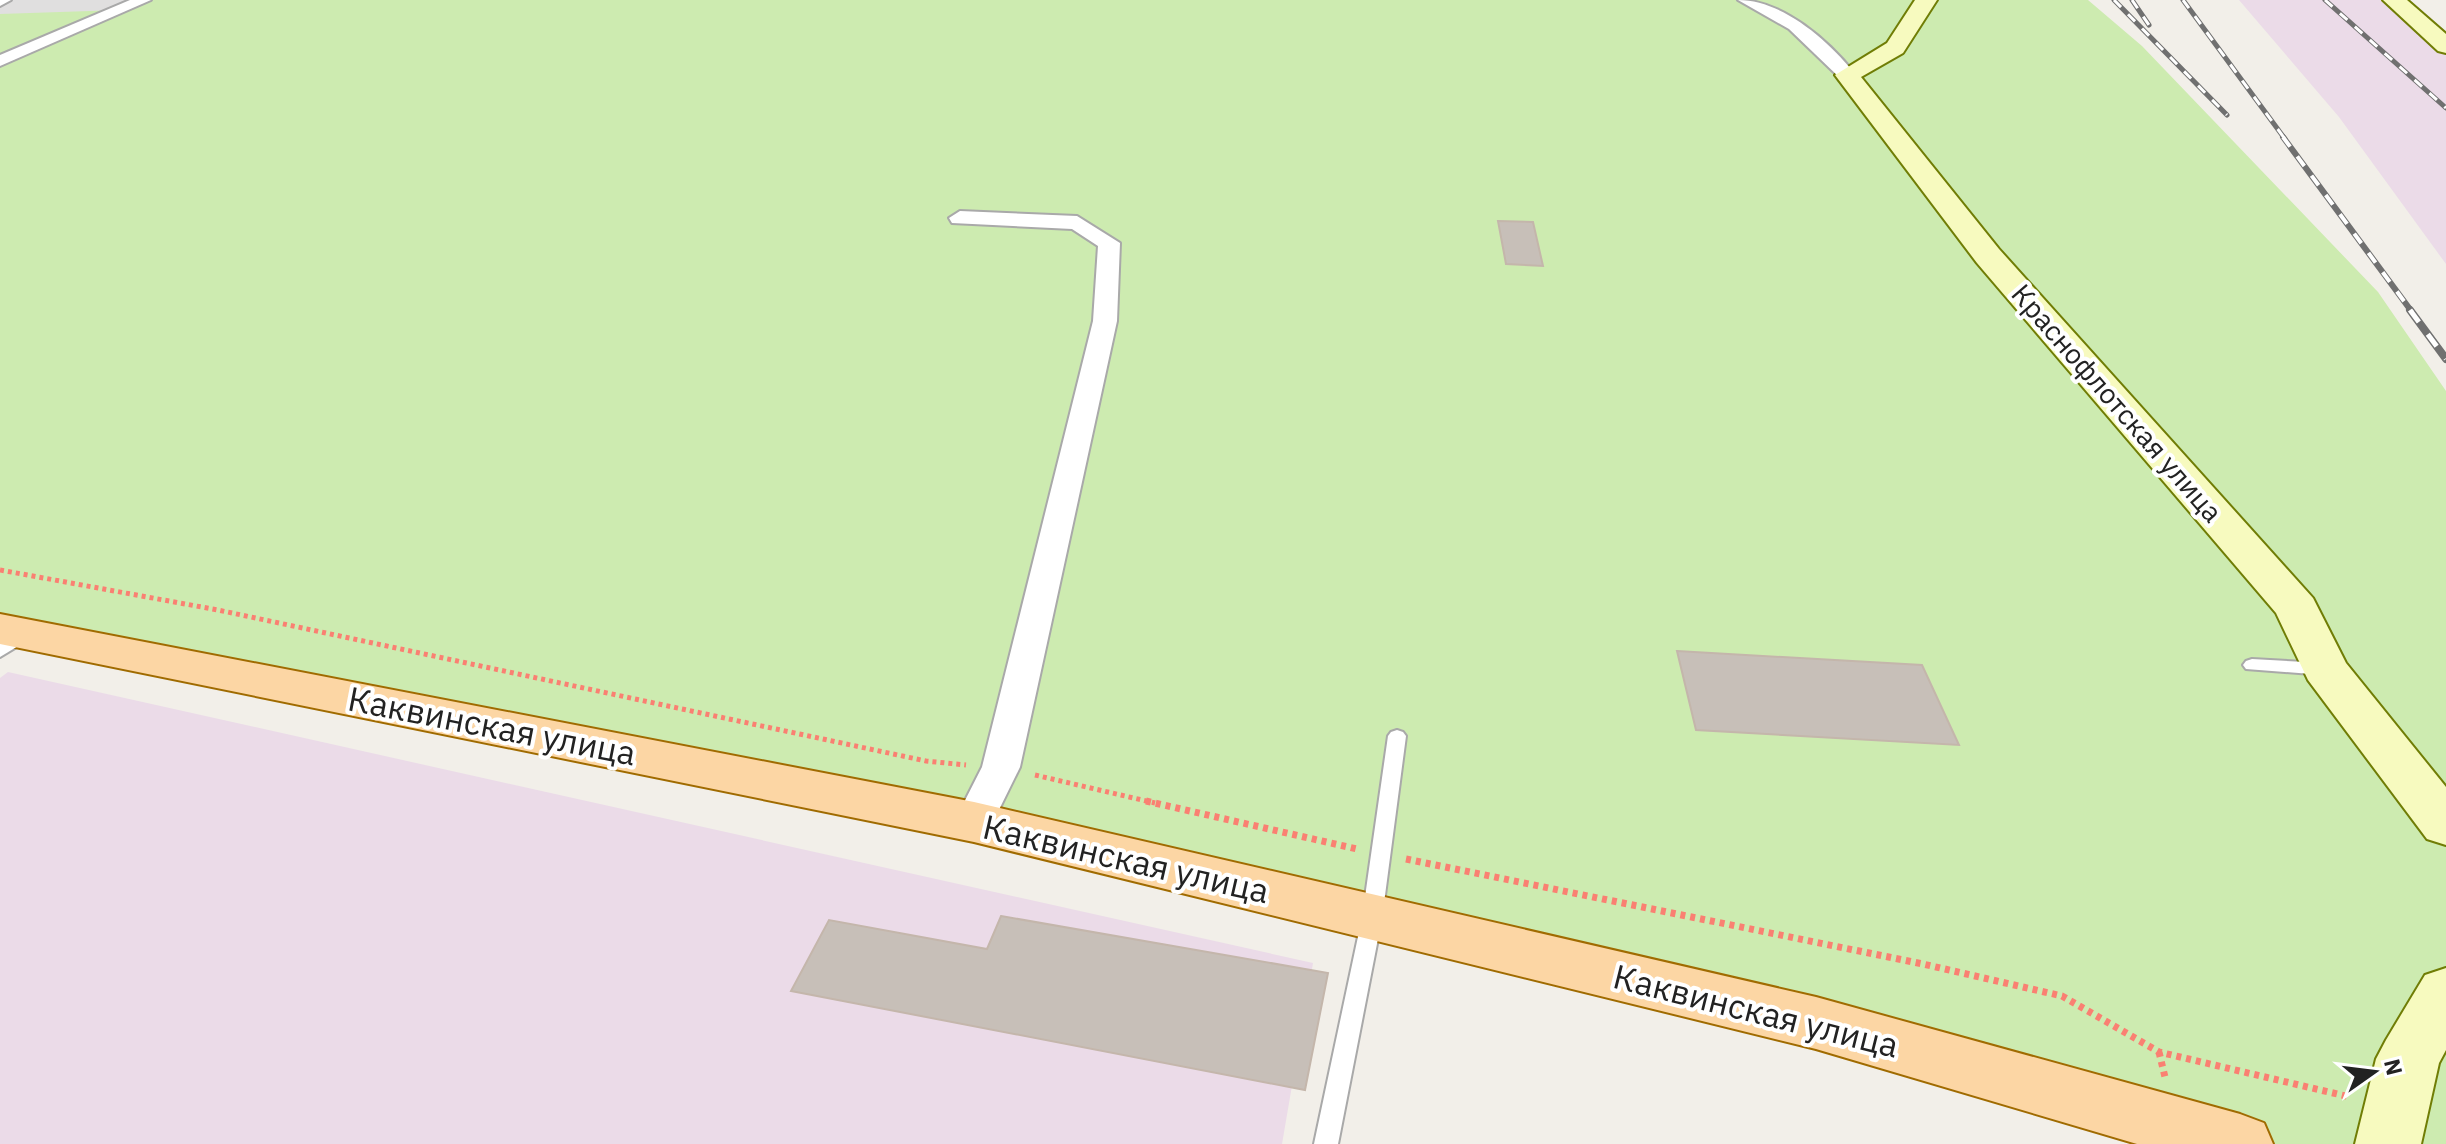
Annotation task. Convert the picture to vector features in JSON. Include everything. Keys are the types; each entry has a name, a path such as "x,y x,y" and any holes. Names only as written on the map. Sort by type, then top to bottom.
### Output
{"main road":[{"name":"Каквинская улица","path":"9,637 974,822 1816,1023 2240,1144"}],"street":[{"path":"0,59 143,0"},
{"path":"1746,0 1795,26 1847,75 1895,48 1926,0"},
{"path":"2394,0 2446,46"},
{"name":"Краснофлотская улица","path":"1847,75 1988,256 2297,608 2325,669 2446,825"},
{"path":"960,218 1077,223 1109,243 1105,321 1001,767 974,822"},
{"path":"2392,1126 2408,1059 2446,993"}],"lane":[{"path":"2252,665 2325,669"},
{"path":"1326,1144 1372,918 1397,736"}],"path":[{"path":"0,570 218,610 926,761 1001,767 1380,854 1923,964 2062,996 2159,1052 2392,1126"}],"shaded area":[{"path":"0,0 138,0 110,12 0,16"},
{"path":"2239,0 2381,0 2446,54 2446,264 2339,117"},
{"path":"8,672 1313,963 1282,1144 0,1144 0,678"}],"green space":[{"path":"143,0 2088,0 2142,46 2378,292 2446,391 2446,1144 2240,1144 1816,1023 0,629 0,14 120,10"}],"building":[{"path":"1498,221 1533,222 1543,266 1506,264"},
{"path":"1677,651 1922,665 1959,745 1696,730"},
{"path":"1001,916 1328,973 1305,1090 791,991 829,920 987,949"}],"railway":[{"path":"2114,0 2227,115"},
{"path":"2132,0 2149,25"},
{"path":"2183,0 2285,139"},
{"path":"2325,0 2446,108"},
{"path":"2283,137 2412,312"},
{"path":"2410,310 2446,359"}]}
